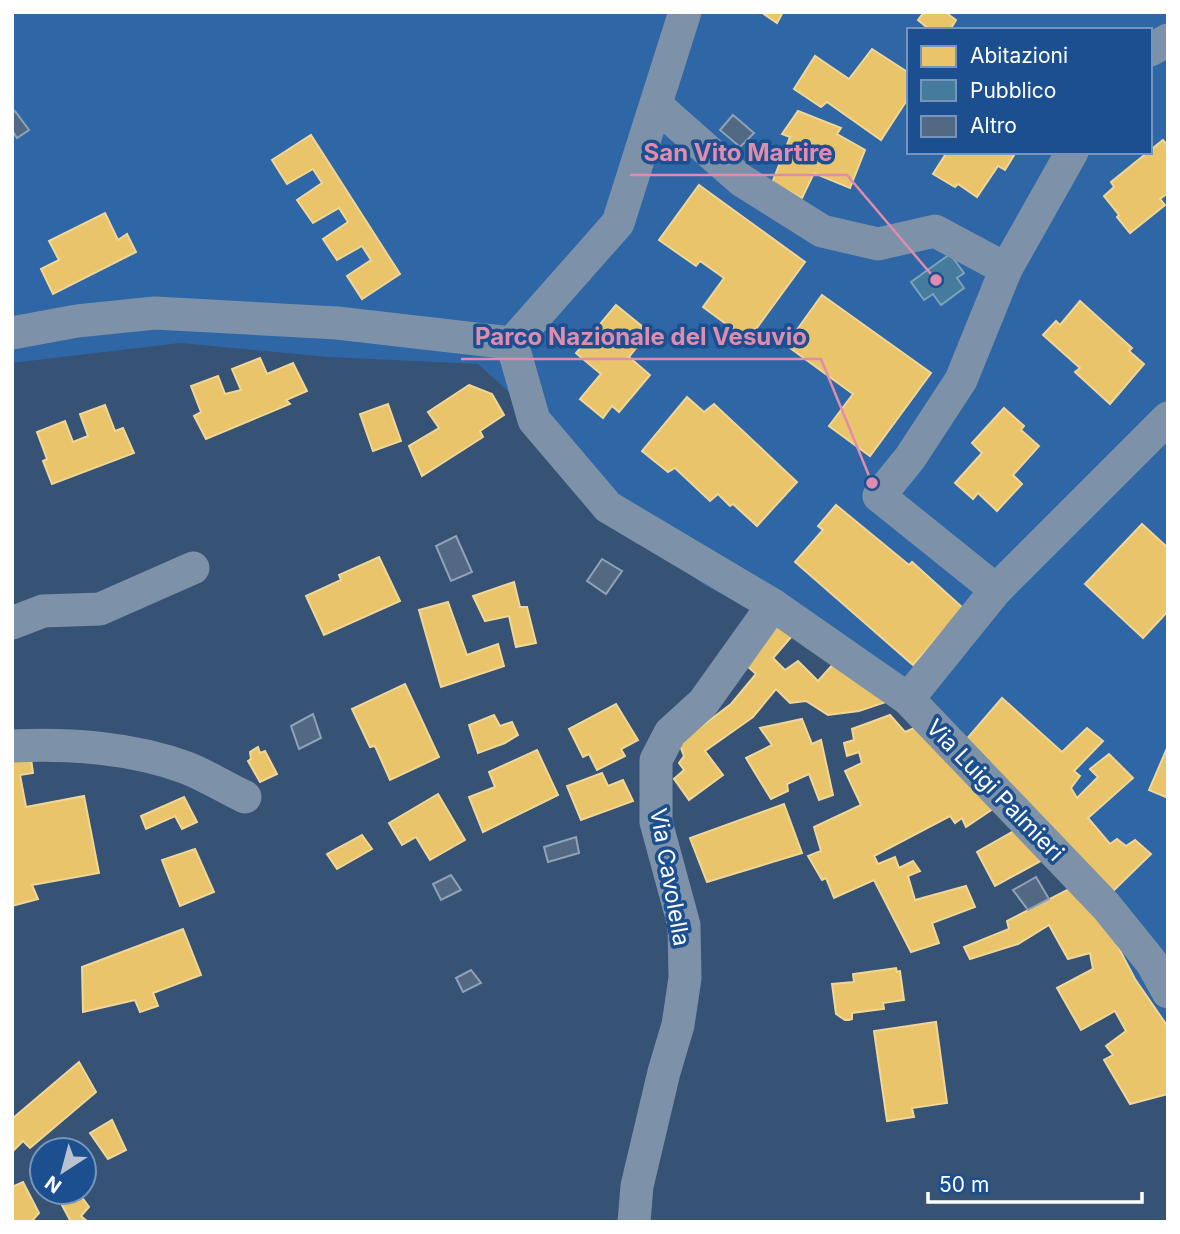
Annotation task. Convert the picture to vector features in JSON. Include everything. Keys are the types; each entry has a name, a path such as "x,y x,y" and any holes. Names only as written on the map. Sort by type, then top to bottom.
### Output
{"street":[{"path":"512,343 618,222 685,12"},
{"path":"1152,49 1168,40"},
{"path":"656,105 741,180 822,231 878,244 934,231 1006,269"},
{"path":"996,590 879,496 910,458 961,380 1006,269 1071,154"},
{"path":"12,333 77,321 155,313 337,323 512,343"},
{"path":"512,343 534,420 608,507 773,605 908,699"},
{"name":"Via Luigi Palmieri","path":"1168,418 996,590 908,699 1106,905 1152,963 1168,992"},
{"path":"12,623 43,611 100,609 193,568"},
{"name":"Via Cavolella","path":"634,1222 637,1186 678,1025 685,978 684,925 656,822 656,760 670,733 703,703 773,605"},
{"path":"12,746 44,744 118,750 187,768 245,797"}],"shaded area":[{"path":"12,12 1168,12 1168,1027 1136,981 1098,912 925,732 777,624 704,585 617,521 510,393 478,364 328,357 180,343 12,363"}],"building: Abitazioni":[{"path":"761,12 783,12 777,23"},
{"path":"924,12 945,12 956,20 951,28 928,28 918,20"},
{"path":"872,49 907,72 907,100 881,140 827,102 821,107 794,89 815,56 849,79"},
{"path":"798,111 841,128 837,134 865,150 850,188 814,173 802,198 772,183 790,137 782,134"},
{"path":"311,135 400,274 362,299 347,276 371,260 362,246 337,260 323,239 348,222 339,208 313,223 297,200 322,183 313,169 287,184 272,160"},
{"path":"1163,140 1168,146 1168,193 1160,199 1165,205 1130,233 1104,196 1114,187 1111,182 1146,154 1152,154 1152,149"},
{"path":"946,154 1015,154 1005,170 998,166 977,197 958,184 955,187 933,174"},
{"path":"699,185 805,262 748,340 703,307 724,278 700,261 696,266 659,240"},
{"path":"105,213 118,240 127,234 136,252 53,294 41,269 59,260 49,241"},
{"path":"822,295 931,373 870,456 829,426 853,394 786,345"},
{"path":"1080,301 1132,348 1129,351 1144,364 1110,404 1075,372 1080,368 1043,335 1056,321 1060,325"},
{"path":"616,305 649,332 629,357 650,375 619,412 612,406 603,418 580,399 601,374 576,353"},
{"path":"260,358 267,374 293,363 307,391 286,400 290,404 206,439 194,416 201,412 191,386 218,376 225,394 241,390 232,369"},
{"path":"469,385 492,394 504,415 480,431 483,437 422,476 409,446 439,428 428,412"},
{"path":"687,397 704,412 714,404 797,482 757,526 718,494 710,501 675,468 668,472 642,451"},
{"path":"388,404 401,441 373,451 360,414"},
{"path":"105,405 115,431 123,428 134,453 52,484 43,461 47,459 37,432 65,421 73,442 88,436 80,414"},
{"path":"1004,408 1024,426 1021,430 1039,446 1013,475 1022,484 997,511 978,493 973,499 955,483 982,453 972,443"},
{"path":"836,505 909,565 912,562 963,608 913,665 795,562 823,530 818,526"},
{"path":"1142,524 1168,548 1168,611 1143,638 1085,584"},
{"path":"379,557 400,601 324,635 306,596 341,580 339,575"},
{"path":"514,582 520,607 527,607 536,643 516,647 509,616 485,621 473,596"},
{"path":"448,602 467,655 498,644 504,666 441,687 419,610"},
{"path":"778,624 792,636 773,658 785,670 798,661 818,681 834,663 886,702 859,711 828,715 806,701 790,703 776,689 753,717 705,751 723,775 689,800 674,779 684,770 679,763 684,756 679,743 731,704 756,674 746,665"},
{"path":"405,684 439,757 390,780 375,746 370,747 352,709"},
{"path":"1002,698 1062,752 1087,728 1103,741 1074,771 1080,776 1071,788 1077,798 1098,777 1090,769 1109,754 1133,778 1088,818 1110,844 1117,839 1126,846 1135,840 1151,854 1113,891 965,741"},
{"path":"616,704 638,740 621,749 625,756 597,770 589,754 583,757 569,729"},
{"path":"494,715 500,726 512,722 518,735 478,753 469,725"},
{"path":"890,715 905,732 919,726 1000,804 966,827 962,818 955,823 950,816 874,856 878,864 895,857 899,868 913,861 920,871 908,876 915,900 966,886 975,907 932,923 939,943 911,952 874,880 834,898 826,878 822,880 808,856 821,851 814,827 861,805 845,771 862,763 859,752 847,756 844,743 854,740 852,729"},
{"path":"802,719 812,744 821,740 833,795 819,800 809,774 787,784 788,791 771,799 746,758 772,745 760,728"},
{"path":"1168,746 1168,798 1149,790"},
{"path":"258,747 260,753 265,751 277,774 260,782 248,761 251,759 250,752"},
{"path":"537,750 558,795 483,832 469,797 495,787 489,772"},
{"path":"12,758 31,759 33,773 20,775 26,807 84,796 99,873 32,885 38,899 12,906"},
{"path":"602,773 608,786 623,780 633,801 581,820 567,786"},
{"path":"438,794 465,840 430,860 416,837 402,845 389,823"},
{"path":"184,797 197,822 182,829 175,816 146,829 141,816"},
{"path":"784,804 802,853 707,882 690,838"},
{"path":"1019,828 1048,857 995,886 977,852"},
{"path":"362,835 372,849 337,869 327,854"},
{"path":"195,849 214,892 180,906 162,860"},
{"path":"1073,887 1113,937 1135,979 1168,1027 1168,1094 1130,1104 1104,1060 1113,1055 1106,1046 1126,1031 1115,1011 1081,1030 1057,988 1093,969 1090,953 1068,959 1049,925 1018,944 970,959 964,947 1009,929 1007,921"},
{"path":"183,929 201,975 153,993 158,1006 140,1012 135,1000 83,1012 82,967"},
{"path":"896,968 897,972 900,971 904,1000 883,1003 884,1009 852,1013 852,1019 849,1020 836,1014 832,984 854,982 853,974"},
{"path":"936,1022 947,1103 912,1108 914,1117 887,1121 874,1031"},
{"path":"79,1062 96,1092 44,1136 28,1136 28,1146 23,1141 12,1152 12,1119"},
{"path":"112,1120 126,1150 108,1159 98,1145 98,1136 90,1133"},
{"path":"23,1182 28,1192 28,1206 35,1206 39,1213 31,1222 12,1222 12,1187"},
{"path":"62,1206 88,1206 81,1216 88,1222 71,1222"}],"building: Pubblico":[{"path":"950,254 964,273 957,278 964,288 941,305 933,294 924,300 911,282"}],"building: Altro":[{"path":"15,111 29,130 17,138 12,130 12,113"},
{"path":"733,115 754,133 740,147 720,130"},
{"path":"456,536 472,572 451,581 436,546"},
{"path":"602,559 622,571 606,594 587,581"},
{"path":"313,714 321,738 299,749 291,726"},
{"path":"576,837 579,853 548,862 544,847"},
{"path":"451,875 461,890 441,900 433,884"},
{"path":"1036,877 1049,899 1028,910 1013,890"},
{"path":"471,970 481,983 463,992 456,978"}],"place":[{"name":"San Vito Martire","path":"936,280"},
{"name":"Parco Nazionale del Vesuvio","path":"872,483"}]}
